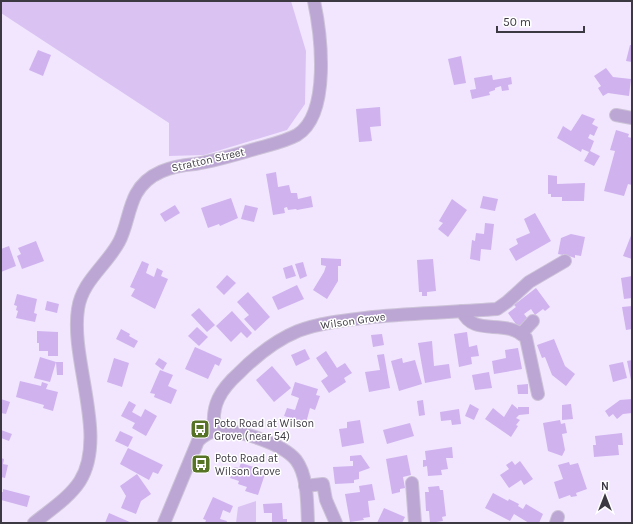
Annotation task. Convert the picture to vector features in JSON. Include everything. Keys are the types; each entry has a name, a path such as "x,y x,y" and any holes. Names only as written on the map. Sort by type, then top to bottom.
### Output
{"street":[{"name":"Stratton Street","path":"34,523 74,490 85,473 89,460 91,444 90,426 77,338 79,302 86,285 114,251 122,236 133,200 140,188 152,177 179,165 195,164 231,156 284,141 298,134 308,123 319,98 321,72 314,1"},
{"path":"616,115 632,118"},
{"name":"Wilson Grove","path":"215,431 213,420 214,410 224,388 263,352 297,332 348,320 497,309 502,307 529,282 565,261"},
{"path":"462,311 467,319 480,326 503,326 521,334 526,338 538,394"},
{"path":"521,334 533,321"},
{"path":"164,523 194,449 203,436 215,431 235,432 262,440 283,450 296,460 305,486 308,523"},
{"path":"412,483 415,523"},
{"path":"305,486 323,484 326,500 336,523"}],"shaded area":[{"path":"1,1 291,1 306,51 305,104 287,130 204,155 169,156 169,123 1,13"},
{"path":"256,501 256,523 236,523 238,507"}],"building":[{"path":"630,45 632,45 632,62 626,61"},
{"path":"38,50 51,55 43,76 29,70"},
{"path":"461,56 466,83 454,85 448,59"},
{"path":"606,68 613,77 631,79 629,96 608,93 603,96 598,88 601,86 594,76"},
{"path":"492,75 493,80 511,77 512,84 508,85 509,90 502,91 501,86 489,92 490,95 472,99 470,90 476,89 474,78"},
{"path":"380,107 381,126 370,127 372,141 359,142 356,109"},
{"path":"582,114 595,119 592,124 598,127 594,136 590,134 588,138 594,141 590,151 600,156 594,166 584,161 589,152 582,149 581,152 557,138 563,126 571,131"},
{"path":"616,130 629,134 628,137 632,138 632,185 628,184 624,196 604,191 615,151 610,150"},
{"path":"276,172 278,187 289,185 291,193 297,193 298,199 311,196 313,207 288,210 287,207 284,208 285,213 273,215 266,174"},
{"path":"548,175 557,176 557,184 585,183 584,201 562,201 562,197 551,197 551,194 548,194"},
{"path":"483,196 498,199 495,211 480,208"},
{"path":"231,198 238,218 220,226 219,224 208,228 201,208"},
{"path":"452,199 467,210 448,237 438,229 443,223 439,221"},
{"path":"175,205 180,213 165,222 160,214"},
{"path":"245,205 258,208 254,222 241,219"},
{"path":"535,213 551,241 516,261 509,249 518,244 516,239 530,233 524,219"},
{"path":"485,223 494,224 491,250 481,249 480,261 470,259 472,240 475,241 476,233 484,234"},
{"path":"632,233 632,259 623,256"},
{"path":"571,234 585,237 581,256 575,255 575,258 558,254 561,238"},
{"path":"36,241 44,261 22,269 17,256 21,254 18,248"},
{"path":"9,246 16,266 1,272 1,249"},
{"path":"321,258 341,259 341,266 338,266 338,281 327,299 313,290 326,266 321,265"},
{"path":"433,259 436,291 427,292 427,296 422,296 422,292 419,292 417,260"},
{"path":"142,261 149,264 146,273 154,277 157,268 163,271 161,276 168,279 155,309 131,296 135,289 130,287"},
{"path":"303,262 307,276 300,279 295,264"},
{"path":"292,265 296,276 286,279 283,268"},
{"path":"227,275 236,283 224,295 216,287"},
{"path":"632,276 632,298 624,299 621,278"},
{"path":"297,285 304,299 278,310 272,297"},
{"path":"536,288 550,307 545,311 543,309 535,315 531,309 524,314 528,319 518,327 508,313 516,307 514,305"},
{"path":"248,292 270,317 255,331 244,319 249,315 237,302"},
{"path":"17,294 37,299 34,313 37,314 35,322 16,318 18,311 16,310 17,306 14,305"},
{"path":"47,301 59,304 57,313 45,310"},
{"path":"632,306 632,329 626,330 622,307"},
{"path":"199,308 215,325 207,332 191,315"},
{"path":"232,311 252,333 247,338 241,332 231,342 216,326"},
{"path":"197,327 208,337 199,346 188,336"},
{"path":"121,329 138,341 134,348 116,339"},
{"path":"37,331 58,332 58,356 48,356 48,351 39,351"},
{"path":"467,332 469,347 477,345 479,356 471,357 472,364 459,367 454,334"},
{"path":"382,334 384,345 373,347 371,335"},
{"path":"554,339 565,366 575,374 566,386 552,375 545,357 542,358 537,345"},
{"path":"432,341 434,366 449,364 451,378 425,383 418,343"},
{"path":"195,347 222,359 219,366 215,364 208,379 185,369"},
{"path":"518,348 522,369 494,374 492,361 506,358 505,350"},
{"path":"305,349 310,359 296,366 291,355"},
{"path":"326,351 337,368 345,363 352,373 344,378 346,382 329,393 321,381 328,376 316,358"},
{"path":"384,354 390,388 369,392 365,372 380,370 377,355"},
{"path":"40,357 56,362 50,382 34,378"},
{"path":"114,358 129,363 122,387 107,382"},
{"path":"159,358 167,363 163,370 155,364"},
{"path":"402,358 403,363 415,360 422,384 399,391 391,361"},
{"path":"632,360 632,379 631,380 627,361"},
{"path":"56,362 63,362 63,375 57,375"},
{"path":"623,362 627,378 613,382 609,365"},
{"path":"272,366 291,388 274,402 256,380"},
{"path":"160,370 173,375 168,386 177,390 171,404 154,397 155,394 150,393"},
{"path":"489,372 492,388 475,390 472,375"},
{"path":"20,381 41,386 42,382 48,384 46,389 58,392 53,411 43,408 44,405 16,397"},
{"path":"295,382 318,389 316,395 320,396 315,410 310,408 306,423 284,416 287,408 295,410 299,398 291,395"},
{"path":"528,384 528,394 518,394 517,385"},
{"path":"1,399 10,402 6,414 1,413"},
{"path":"632,399 632,413 623,414 617,419 613,414 609,417 605,411 620,400"},
{"path":"423,400 425,415 419,416 417,401"},
{"path":"129,401 136,405 132,412 141,417 145,409 157,416 146,436 132,428 135,423 121,416"},
{"path":"470,404 479,409 474,420 465,416"},
{"path":"512,404 518,409 518,407 529,407 529,414 519,415 516,418 520,420 511,437 485,419 493,408 504,417"},
{"path":"571,404 573,419 562,420 562,405"},
{"path":"459,409 461,424 452,425 451,420 441,421 440,412"},
{"path":"360,420 364,443 342,447 339,429 347,428 347,422"},
{"path":"560,420 561,424 565,423 567,433 562,434 565,450 562,456 548,451 543,423"},
{"path":"410,423 414,436 387,444 383,430"},
{"path":"1,430 12,434 9,441 1,438"},
{"path":"120,431 133,437 128,447 115,441"},
{"path":"622,433 623,445 618,445 619,455 594,457 593,445 596,445 595,436"},
{"path":"452,447 453,458 446,458 448,469 441,470 442,475 428,476 427,466 423,467 423,460 426,460 425,451"},
{"path":"128,448 163,465 158,474 153,472 149,480 120,464"},
{"path":"361,455 370,468 359,472 359,479 354,480 354,483 335,484 333,467 353,466 353,461 350,461 350,456"},
{"path":"407,455 411,475 403,477 405,488 400,489 400,492 392,494 386,459"},
{"path":"1,458 4,459 3,464 8,465 5,478 1,477"},
{"path":"512,461 515,465 520,461 533,479 524,485 521,480 509,488 500,475 509,469 506,465"},
{"path":"569,462 570,465 578,463 587,489 576,493 577,496 571,497 570,495 559,499 554,482 563,479 558,465"},
{"path":"241,463 266,471 258,495 245,491 247,487 238,484 239,481 230,478 234,467 239,468"},
{"path":"137,474 151,494 141,501 136,514 121,508 126,496 120,486"},
{"path":"372,484 375,500 368,501 370,517 363,518 364,520 350,522 345,494 360,492 359,486"},
{"path":"439,486 440,490 443,490 446,516 442,517 443,521 430,523 429,511 426,511 425,492 429,492 428,487"},
{"path":"3,489 30,496 27,507 1,500 1,492 3,492"},
{"path":"493,493 508,501 509,499 519,504 518,506 523,509 526,504 543,514 539,523 529,523 514,514 510,521 485,508"},
{"path":"213,497 233,506 230,513 223,510 220,519 227,521 226,523 205,523 206,520 203,519"},
{"path":"282,503 283,519 287,519 287,523 272,523 272,513 264,513 263,504"},
{"path":"384,508 405,517 402,523 377,523"},
{"path":"109,513 132,523 105,523"}],"place":[{"name":"Poto Road at Wilson Grove (near 54)","path":"200,429"},
{"name":"Poto Road at Wilson Grove","path":"201,464"}]}
